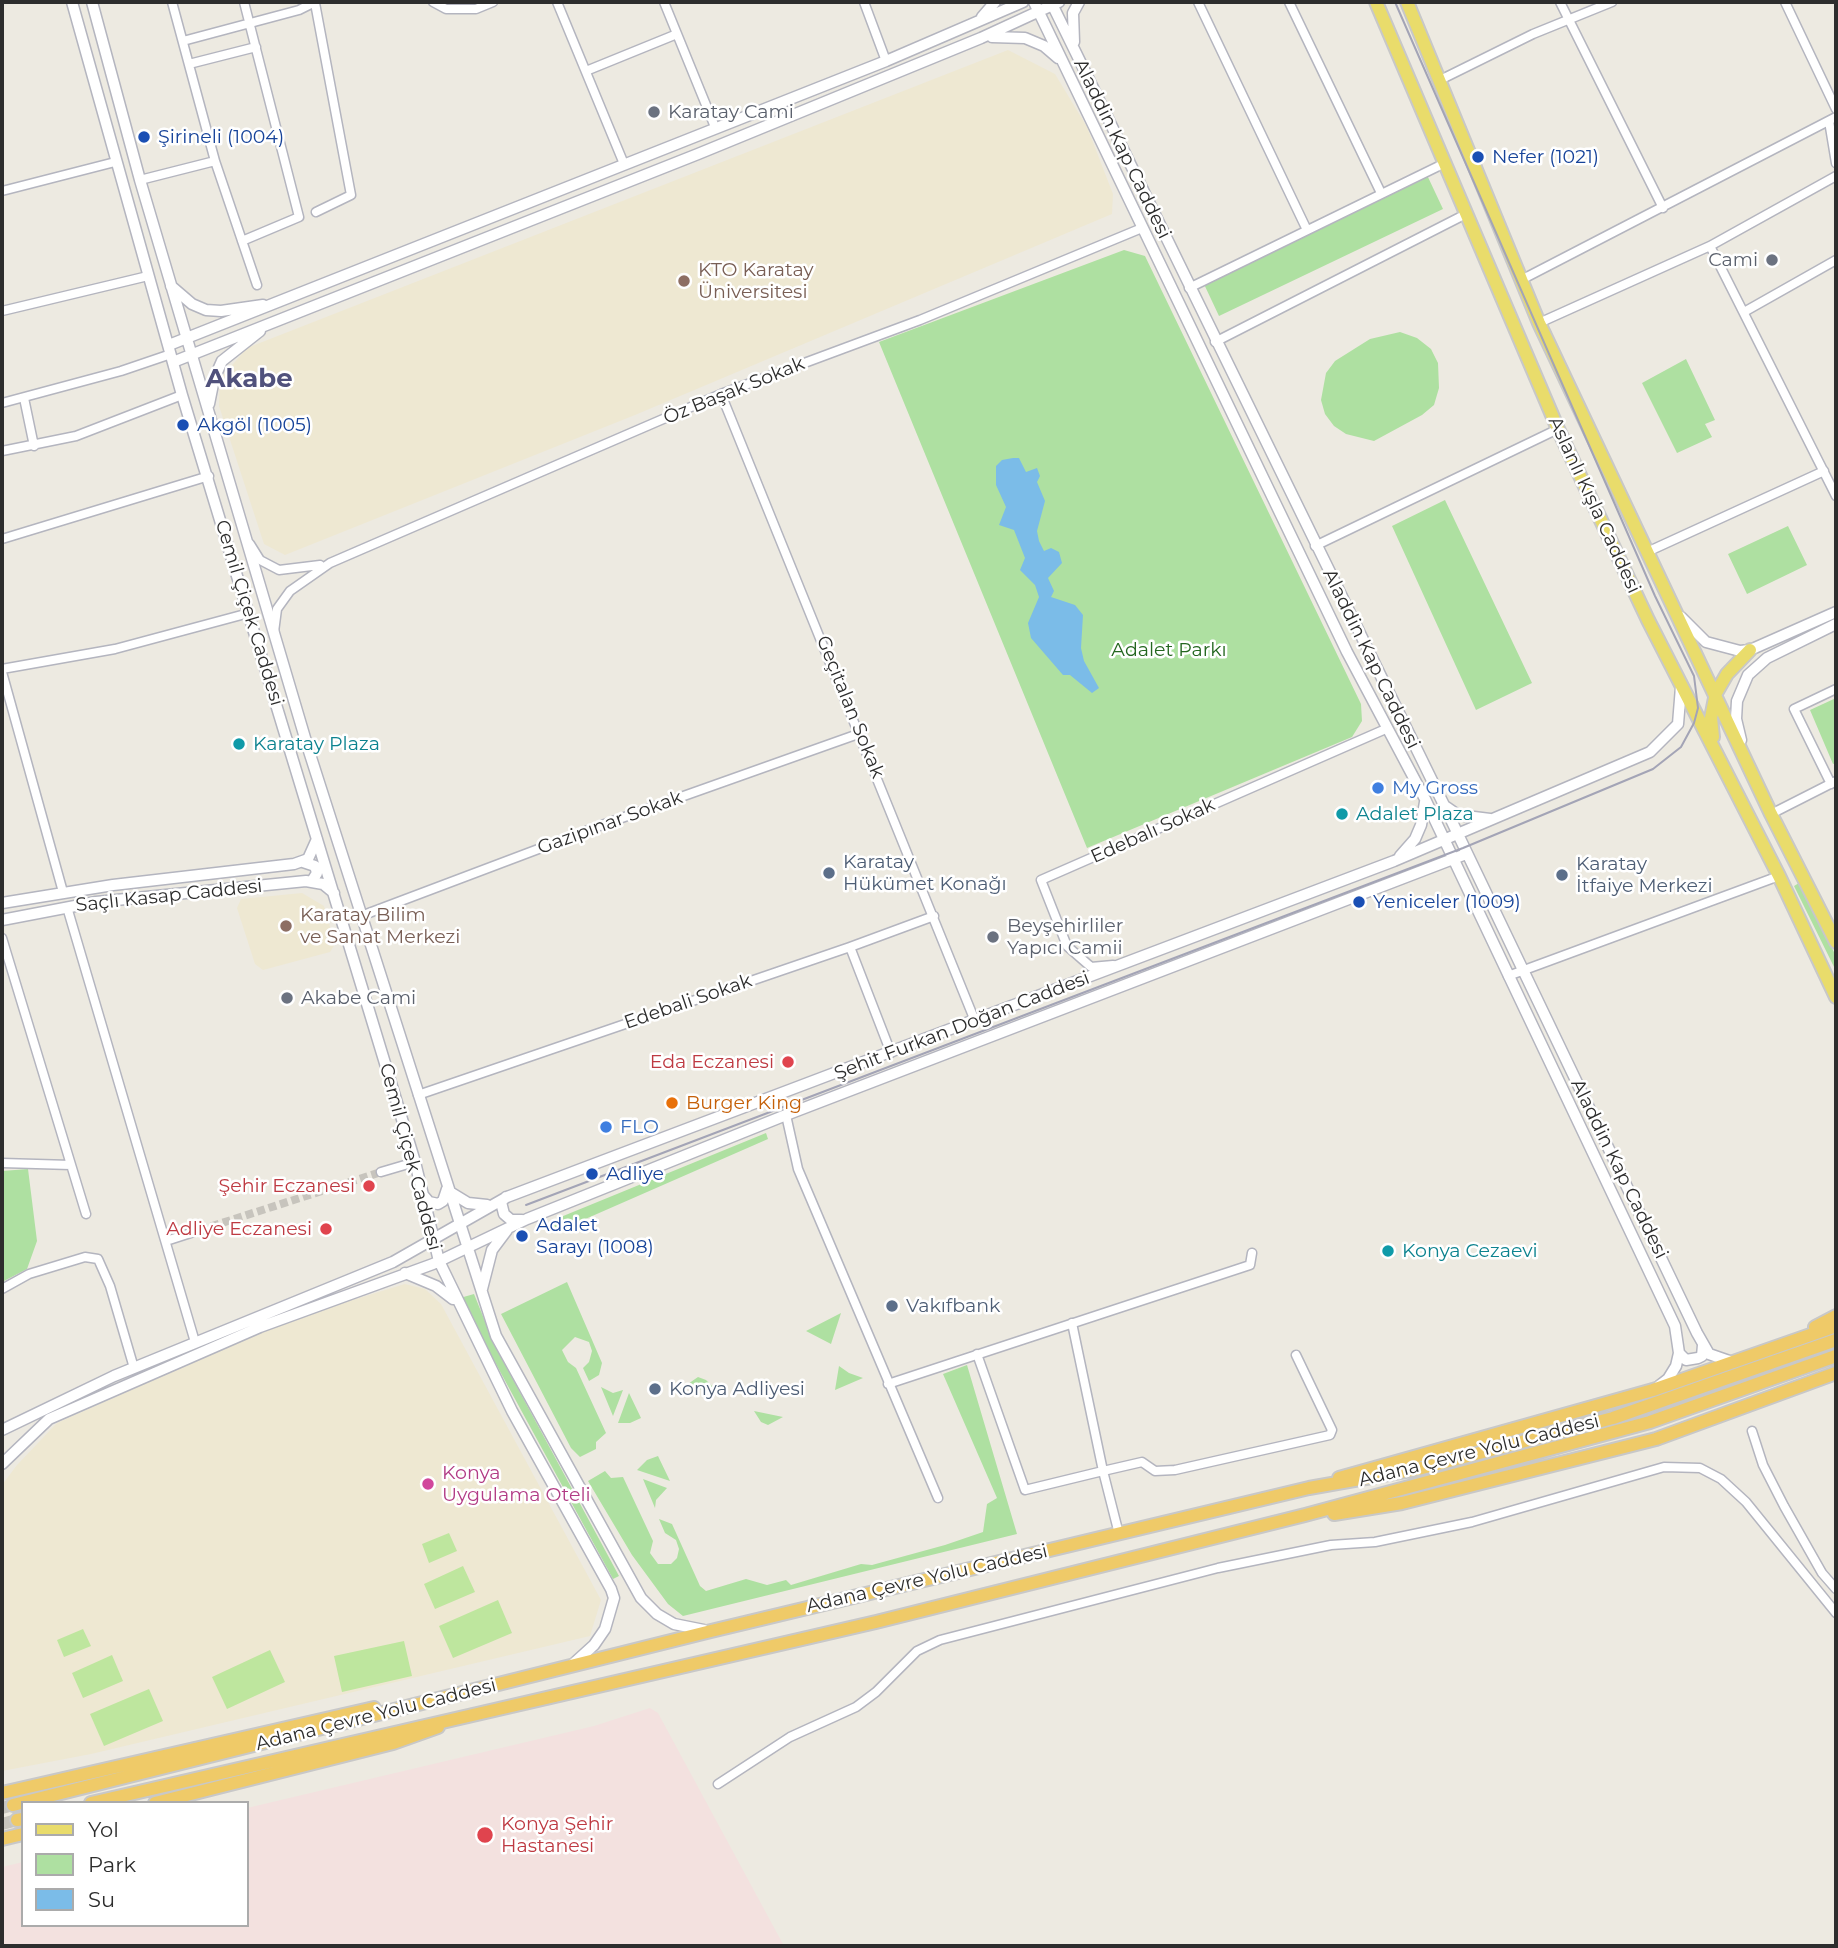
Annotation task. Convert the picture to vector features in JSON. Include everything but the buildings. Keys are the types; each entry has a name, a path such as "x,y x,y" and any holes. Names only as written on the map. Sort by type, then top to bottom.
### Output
{"highway":[{"path":"1774,1349 1836,1316"},
{"path":"1309,1489 1407,1457 1653,1390 1836,1326"},
{"name":"Adana Çevre Yolu Caddesi","path":"29,1801 711,1631 1309,1489 1422,1468 1613,1418 1730,1380 1836,1340"},
{"name":"Adana Çevre Yolu Caddesi","path":"99,1801 457,1716 876,1622 1305,1514 1650,1422 1836,1356"},
{"path":"1740,1410 1836,1373"},
{"path":"1305,1514 1352,1512 1402,1503 1623,1448 1836,1381"},
{"path":"2,1793 351,1712 433,1701"},
{"path":"163,1801 410,1739 457,1716"},
{"name":"Adana Çevre Yolu Caddesi","path":"13,1805 21,1803"},
{"path":"2,1839 21,1834"}],"main road":[{"name":"Aslanlı Kışla Caddesi","path":"1376,2 1558,429 1681,687 1720,758 1836,996"},
{"name":"Aslanlı Kışla Caddesi","path":"1407,2 1539,323 1745,754 1771,814 1836,942"},
{"path":"1720,758 1711,718 1716,693 1727,674 1750,650"}],"street":[{"name":"Cemil Çiçek Caddesi","path":"72,2 114,162 182,396 209,477 415,1162 439,1261 456,1301 522,1431 611,1589"},
{"name":"Cemil Çiçek Caddesi","path":"92,2 140,180 274,633 418,1095 449,1188 463,1220 466,1248 483,1297 508,1362 629,1580 646,1604 665,1619 688,1629 711,1631"},
{"path":"172,2 215,161 257,285"},
{"path":"242,241 299,216 244,2"},
{"path":"433,2 446,9 477,9 493,2"},
{"path":"557,2 624,164"},
{"path":"664,2 715,127"},
{"path":"664,2 715,127"},
{"path":"864,2 886,61"},
{"path":"975,23 995,2"},
{"path":"171,354 187,339 886,61 1023,2"},
{"name":"Aladdin Kap Caddesi","path":"1034,2 1347,652 1425,799 1675,1326 1679,1353"},
{"path":"1076,54 1072,31 1073,13 1079,2"},
{"path":"1198,2 1307,228"},
{"path":"1289,2 1381,193"},
{"path":"1560,2 1663,208"},
{"path":"1438,80 1612,2"},
{"path":"1785,2 1836,108"},
{"path":"183,41 315,3 351,195 316,212"},
{"path":"2,402 24,398 171,354 192,354 698,154 981,38 1039,13 1055,3"},
{"name":"Aladdin Kap Caddesi","path":"1055,3 1076,54 1189,288 1443,803 1521,971 1703,1343 1709,1354 1728,1362 1748,1358"},
{"path":"586,71 677,34"},
{"path":"981,38 1026,38 1044,46 1061,60"},
{"path":"189,64 256,47"},
{"path":"1521,280 1833,119 1836,163"},
{"path":"140,180 215,161"},
{"path":"2,191 114,162"},
{"path":"1189,288 1307,228 1446,163"},
{"path":"1539,323 1710,246 1836,176"},
{"path":"1216,342 1466,214"},
{"name":"Öz Başak Sokak","path":"330,563 721,394 920,320 1142,228"},
{"path":"1710,246 1836,496"},
{"path":"1744,312 1836,260"},
{"path":"2,311 148,275"},
{"path":"171,286 192,304 206,310 221,311 281,302"},
{"path":"209,408 214,379 222,361 275,320"},
{"name":"Geçitalan Sokak","path":"721,394 861,733 975,1021"},
{"path":"2,451 76,436 182,396"},
{"path":"24,398 34,446"},
{"path":"1315,546 1558,429"},
{"path":"1647,552 1824,471"},
{"path":"2,539 209,477"},
{"path":"245,536 260,560 279,570 330,563"},
{"path":"274,633 277,609 290,591 330,563"},
{"path":"1676,611 1706,642 1730,650 1750,650 1836,612"},
{"path":"63,892 2,671 115,649 249,613"},
{"path":"1745,754 1736,710 1748,675 1767,658 1836,624"},
{"name":"Şehit Furkan Doğan Caddesi","path":"2,1430 134,1368 371,1271 417,1249 507,1197 1394,861 1650,752 1678,724 1681,687"},
{"path":"1771,814 1833,782 1794,709 1836,689"},
{"name":"Edebalı Sokak","path":"1122,965 1091,967 1080,960 1067,946 1041,880 1388,728"},
{"name":"Gazipınar Sokak","path":"361,916 602,825 861,733"},
{"path":"1394,861 1415,839 1421,825 1425,799"},
{"path":"1443,803 1458,815 1494,819"},
{"path":"317,838 314,852 303,862 314,866 317,873 312,881 334,893"},
{"name":"Şehit Furkan Doğan Caddesi","path":"2,1464 29,1435 49,1419 285,1317 439,1261 527,1219 786,1115 1466,854"},
{"name":"Saçlı Kasap Caddesi","path":"2,903 63,892 303,862"},
{"path":"1508,976 1779,876"},
{"name":"Saçlı Kasap Caddesi","path":"2,920 67,907 312,881"},
{"path":"67,907 195,1342"},
{"name":"Edebali Sokak","path":"418,1095 934,916"},
{"path":"2,938 86,1214"},
{"path":"850,947 891,1053"},
{"path":"786,1115 798,1169 938,1498"},
{"path":"381,1172 415,1162"},
{"path":"2,1163 71,1165"},
{"path":"422,1194 429,1202 438,1204 447,1195 449,1188 468,1203 491,1205"},
{"path":"507,1197 501,1202 503,1214 511,1220 527,1219"},
{"path":"417,1249 429,1225"},
{"path":"483,1297 486,1266 492,1250 510,1227"},
{"path":"166,1241 200,1230"},
{"path":"888,1384 1250,1265 1252,1254"},
{"path":"2,1289 29,1274 85,1257 98,1259 110,1286 134,1368"},
{"path":"404,1273 436,1286 456,1301"},
{"path":"1072,1323 1119,1534"},
{"path":"1653,1390 1668,1379 1679,1353 1686,1360 1698,1358 1702,1356 1703,1343"},
{"path":"977,1354 1025,1490 1142,1462 1155,1471 1175,1470 1330,1435 1332,1430 1296,1355"},
{"path":"1752,1431 1763,1465 1783,1506 1822,1573 1836,1589"},
{"path":"718,1784 790,1737 856,1707 876,1692 917,1651 940,1640 1218,1568 1331,1545 1375,1542 1472,1522 1664,1467 1700,1468 1721,1479 1746,1502 1836,1613"},
{"path":"569,1667 600,1637 612,1607 611,1589 624,1590 629,1580"}],"shaded area":[{"name":"KTO Karatay Üniversitesi","path":"1008,50 1055,74 1087,127 1113,194 1112,214 635,415 285,555 264,544 219,406 220,379 247,348"},
{"name":"Karatay Bilim ve Sanat Merkezi","path":"302,893 324,906 335,944 330,952 263,970 255,964 237,908 241,899"},
{"path":"405,1284 425,1289 441,1304 601,1600 590,1636 91,1754 2,1771 2,1485 17,1465 57,1423 290,1319"},
{"name":"Konya Şehir Hastanesi","path":"650,1708 658,1713 784,1946 2,1946 2,1867 21,1862 21,1927 248,1927 248,1808 594,1726"}],"green space":[{"path":"1427,175 1443,209 1219,316 1203,282"},
{"name":"Adalet Parkı","path":"1124,250 1145,256 1361,704 1362,721 1352,737 1087,848 879,342"},
{"path":"1400,332 1417,338 1431,349 1438,363 1439,388 1434,405 1422,415 1374,441 1346,434 1334,426 1325,414 1321,400 1326,373 1335,361 1370,339"},
{"path":"1686,359 1715,420 1705,424 1712,437 1677,453 1642,383"},
{"path":"1445,500 1532,683 1476,710 1392,526"},
{"path":"1788,526 1807,565 1747,594 1728,554"},
{"path":"1836,698 1836,763 1833,764 1810,710"},
{"path":"1799,883 1836,956 1836,971 1794,886"},
{"path":"766,1133 768,1139 558,1231 551,1221"},
{"path":"28,1169 37,1241 27,1269 2,1282 2,1171"},
{"path":"567,1282 602,1363 599,1375 589,1381 583,1368 589,1362 592,1351 589,1342 575,1337 562,1350 568,1362 576,1368 606,1433 596,1442 596,1449 580,1457 571,1448 501,1314"},
{"path":"474,1294 495,1346 619,1576 613,1579 460,1298"},
{"path":"841,1313 831,1344 806,1331"},
{"path":"967,1365 1017,1534 683,1616 668,1604 632,1555 588,1481 605,1471 611,1478 623,1477 653,1541 650,1553 658,1564 671,1564 677,1558 679,1549 676,1540 665,1533 659,1519 672,1524 700,1586 706,1591 746,1579 767,1585 786,1580 791,1585 861,1564 872,1565 945,1545 983,1532 987,1504 997,1498 943,1374"},
{"path":"839,1366 849,1373 863,1378 835,1390"},
{"path":"698,1377 714,1388 713,1392 685,1386"},
{"path":"601,1387 613,1393 623,1390 613,1416"},
{"path":"629,1393 641,1418 630,1423 618,1423"},
{"path":"754,1411 783,1417 768,1425 761,1422"},
{"path":"658,1456 670,1481 637,1470 647,1460"},
{"path":"643,1479 667,1488 656,1500 655,1508"},
{"path":"449,1533 457,1551 429,1563 422,1544"},
{"path":"463,1566 475,1592 435,1609 424,1584"},
{"path":"498,1600 512,1633 453,1658 439,1626"},
{"path":"83,1629 91,1646 64,1657 57,1640"},
{"path":"404,1641 412,1676 342,1692 334,1656"},
{"path":"270,1650 285,1682 227,1709 212,1677"},
{"path":"112,1655 123,1681 83,1698 72,1673"},
{"path":"149,1689 163,1721 104,1746 90,1714"}],"water":[{"path":"1019,458 1026,472 1037,468 1040,476 1037,482 1045,501 1037,531 1039,541 1044,551 1051,548 1059,552 1062,563 1048,578 1054,591 1051,597 1075,605 1083,615 1081,648 1084,661 1099,688 1092,693 1070,675 1063,675 1031,638 1028,623 1039,597 1035,585 1020,570 1025,558 1014,530 999,525 1006,507 996,485 996,466 1002,460"}],"tunnel":[{"path":"200,1230 381,1172"},
{"path":"2,1808 13,1805"},
{"path":"2,1824 17,1820"}],"tram line":[{"path":"526,1205 1463,848 1653,769 1681,747 1694,723 1698,708 1694,676 1655,596 1395,2"}],"place":[{"name":"Karatay Cami","path":"654,112"},
{"name":"Şirineli (1004)","path":"144,137"},
{"name":"Nefer (1021)","path":"1478,157"},
{"name":"Cami","path":"1772,260"},
{"name":"KTO Karatay Üniversitesi","path":"684,281"},
{"name":"Akgöl (1005)","path":"183,425"},
{"name":"Karatay Plaza","path":"239,744"},
{"name":"My Gross","path":"1378,788"},
{"name":"Adalet Plaza","path":"1342,814"},
{"name":"Karatay Hükümet Konağı","path":"829,873"},
{"name":"Karatay İtfaiye Merkezi","path":"1562,875"},
{"name":"Yeniceler (1009)","path":"1359,902"},
{"name":"Karatay Bilim ve Sanat Merkezi","path":"286,926"},
{"name":"Beyşehirliler Yapıcı Camii","path":"993,937"},
{"name":"Akabe Cami","path":"287,998"},
{"name":"Eda Eczanesi","path":"788,1062"},
{"name":"Burger King","path":"672,1103"},
{"name":"FLO","path":"606,1127"},
{"name":"Adliye","path":"592,1174"},
{"name":"Şehir Eczanesi","path":"369,1186"},
{"name":"Adliye Eczanesi","path":"326,1229"},
{"name":"Adalet Sarayı (1008)","path":"522,1236"},
{"name":"Konya Cezaevi","path":"1388,1251"},
{"name":"Vakıfbank","path":"892,1306"},
{"name":"Konya Adliyesi","path":"655,1389"},
{"name":"Konya Uygulama Oteli","path":"428,1484"},
{"name":"Konya Şehir Hastanesi","path":"485,1835"}],"district":[{"name":"Akabe","path":"249,379"}]}
